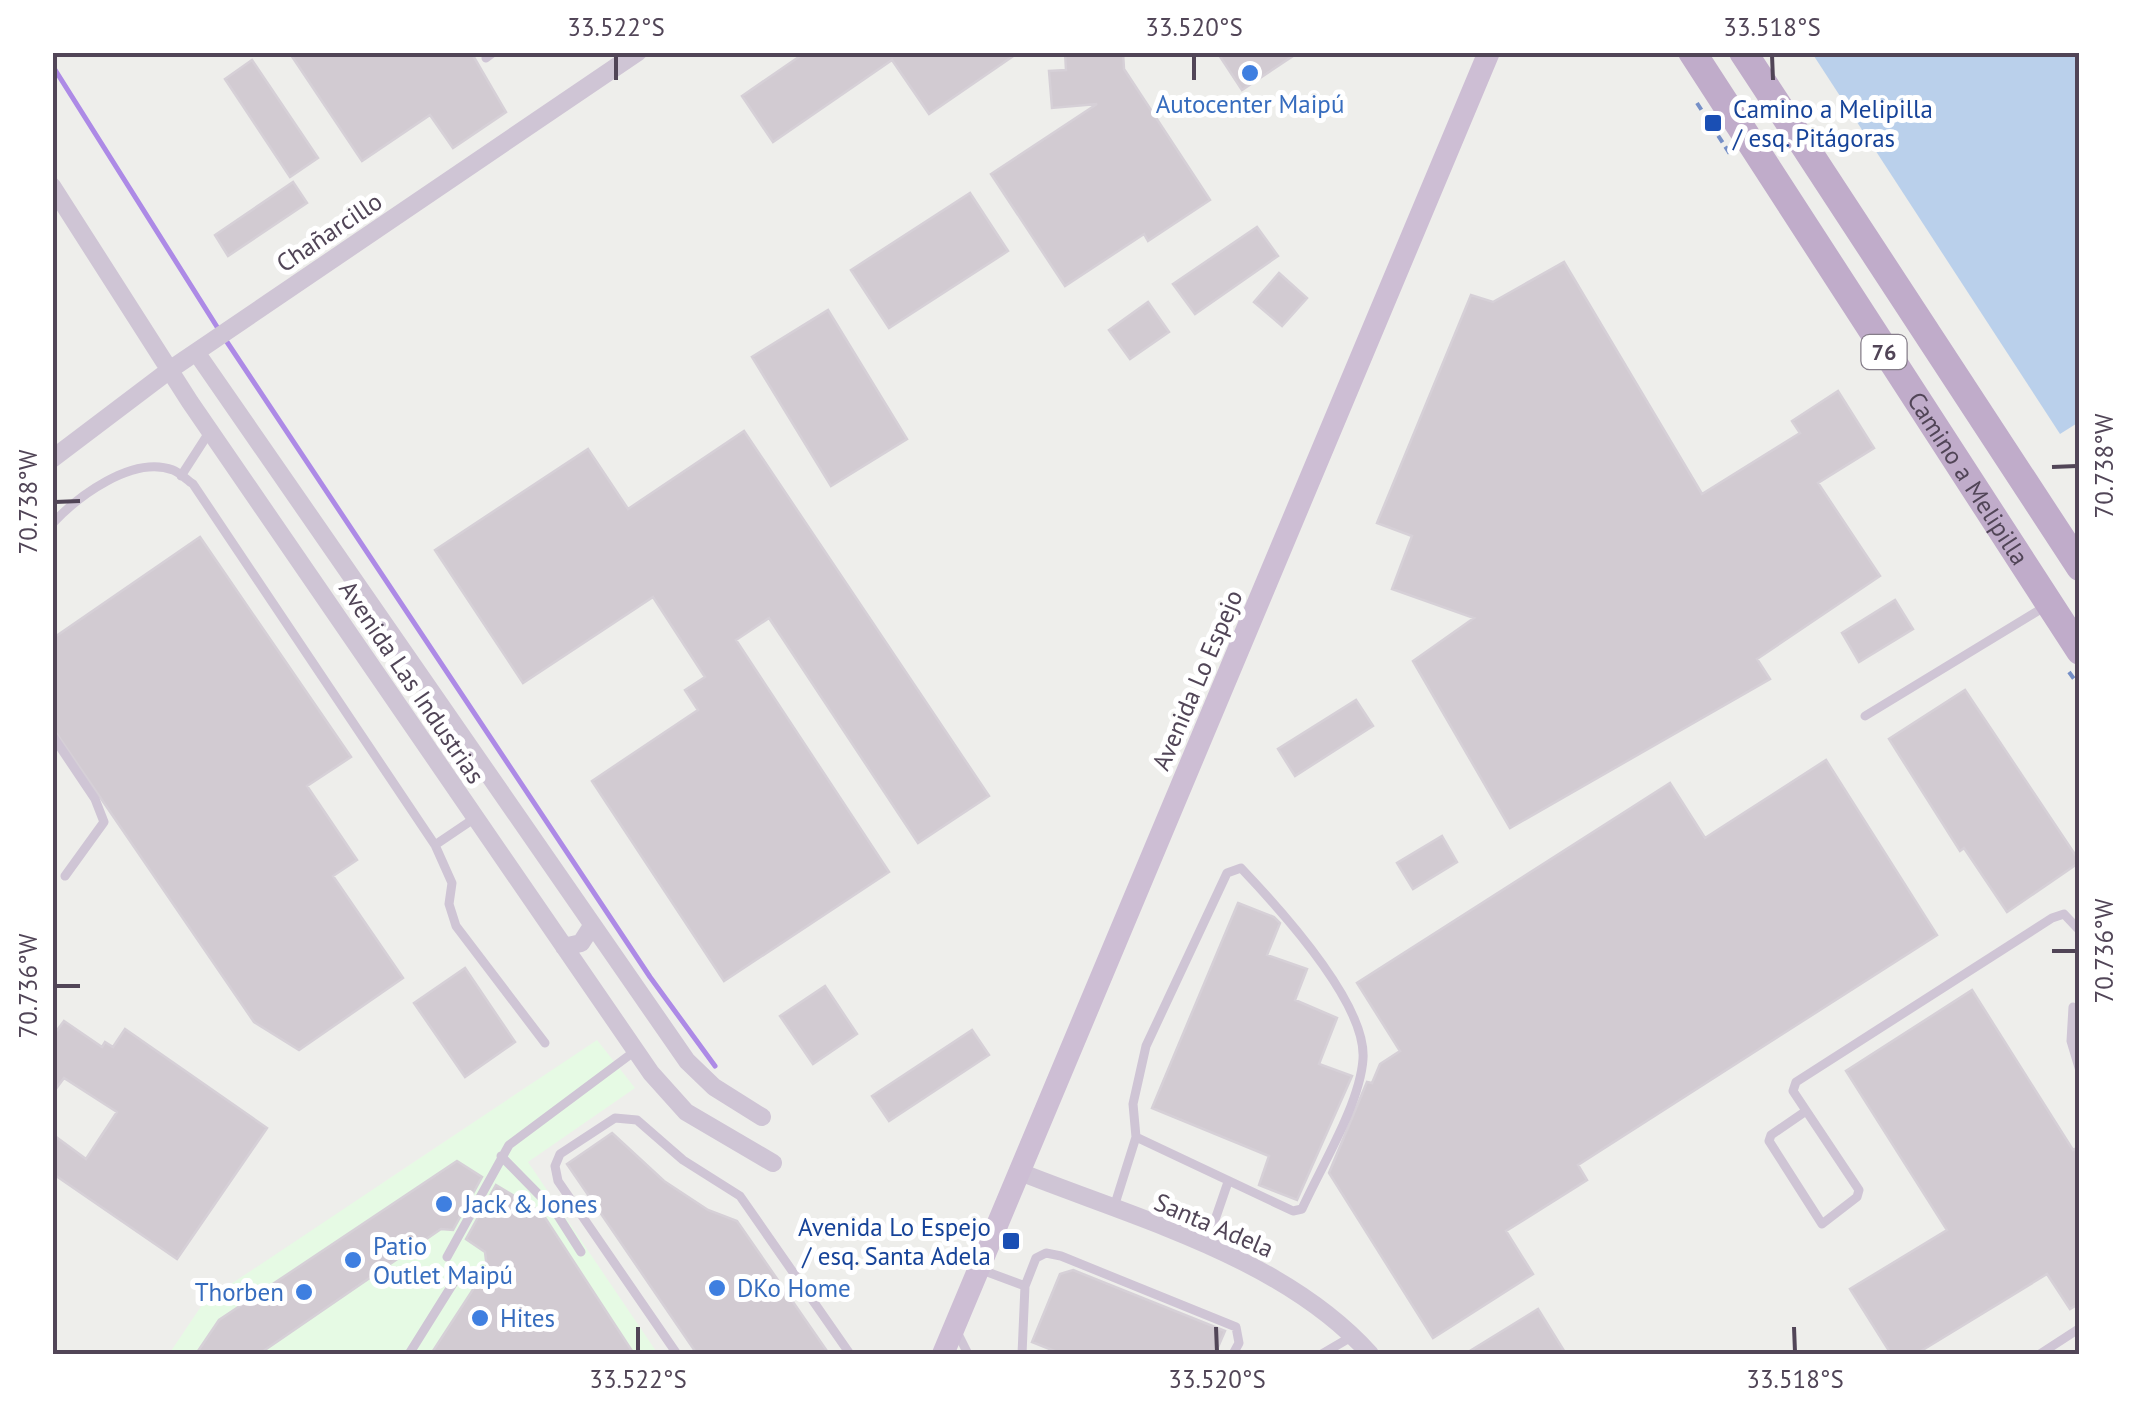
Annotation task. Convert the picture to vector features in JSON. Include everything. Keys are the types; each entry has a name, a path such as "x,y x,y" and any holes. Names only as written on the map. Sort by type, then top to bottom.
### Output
{"main road":[{"name":"Avenida Lo Espejo","path":"944,1354 1490,52"},
{"name":"Camino a Melipilla","path":"1692,52 2080,650"},
{"name":"Camino a Melipilla","path":"1743,52 2080,566"},
{"path":"1740,131 1759,110 1779,108"},
{"name":"Avenida Lo Espejo","path":"936,1354 954,1328"}],"street":[{"name":"Chañarcillo","path":"52,459 171,369 638,52"},
{"name":"Avenida Las Industrias","path":"52,186 210,431 635,1050 675,1102 774,1164"},
{"name":"Avenida Las Industrias","path":"196,352 687,1060 729,1098 762,1117"},
{"path":"564,947 581,942 592,926"},
{"path":"711,1128 725,1116 729,1098"},
{"name":"Santa Adela","path":"1020,1172 1206,1248 1297,1291 1370,1354"}],"lane":[{"path":"181,476 210,431"},
{"path":"52,524 76,498 139,469 172,469 210,504 435,845 452,883 449,904 456,926 545,1044"},
{"path":"1865,716 2048,604"},
{"path":"52,735 94,799 104,822 65,876"},
{"path":"435,845 475,818"},
{"path":"1113,1210 1136,1138 1133,1104 1146,1046 1227,873 1241,868 1300,929 1362,1034 1363,1062 1353,1097 1302,1209 1283,1209 1136,1138"},
{"path":"1806,1111 1770,1135 1769,1141 1822,1224 1857,1197 1859,1190 1806,1111 1792,1091 1796,1082 2052,918 2064,914 2080,931"},
{"path":"2073,1006 2071,1041 2080,1071"},
{"path":"446,1257 501,1156 635,1050"},
{"path":"677,1354 558,1181 555,1166 560,1154 615,1118 638,1120 683,1160 740,1196 850,1354"},
{"path":"501,1156 556,1211 581,1252"},
{"path":"1206,1248 1228,1182"},
{"path":"1022,1354 1025,1286 1036,1258 1046,1253 1236,1327 1239,1344 1233,1354"},
{"path":"979,1269 1025,1286"},
{"path":"409,1354 459,1274"},
{"path":"954,1328 968,1354"},
{"path":"2040,1354 2052,1351 2080,1328"},
{"path":"1322,1354 1353,1336"}],"shaded area":[{"path":"1812,53 2079,53 2079,422 2060,434"},
{"path":"597,1040 635,1088 528,1162 658,1354 169,1354 204,1302"}],"building":[{"path":"289,52 471,52 506,112 453,148 430,115 362,161"},
{"path":"806,52 1019,52 929,114 892,60 773,142 742,96"},
{"path":"1065,52 1123,52 1124,69 1210,200 1148,241 1144,234 1065,286 991,174 1097,104 1052,108 1049,71 1066,70"},
{"name":"Autocenter Maipú","path":"1217,52 1299,52 1242,90"},
{"path":"252,60 318,158 290,177 225,79"},
{"path":"293,182 307,203 228,256 215,235"},
{"path":"970,193 1008,251 889,328 851,270"},
{"path":"1257,227 1278,256 1195,314 1173,284"},
{"path":"1564,262 1702,494 1800,433 1792,421 1838,391 1874,448 1818,483 1880,576 1757,659 1770,679 1510,828 1413,661 1474,618 1392,589 1412,536 1377,523 1471,295 1493,302"},
{"path":"1279,273 1307,298 1282,326 1254,302"},
{"path":"1148,302 1169,332 1130,359 1109,330"},
{"path":"828,310 907,439 831,486 752,357"},
{"path":"744,431 989,796 918,843 769,618 736,640 889,872 724,981 592,781 698,710 685,690 705,677 653,597 523,683 435,550 588,449 628,509"},
{"path":"200,537 351,757 307,786 357,860 333,876 403,978 299,1050 254,1022 52,727 52,639"},
{"path":"1895,600 1913,629 1859,662 1842,633"},
{"path":"1965,690 2080,862 2007,912 1964,848 1960,851 1889,739"},
{"path":"1356,700 1373,726 1295,776 1278,749"},
{"path":"1826,760 1937,935 1578,1165 1587,1180 1506,1231 1533,1274 1433,1338 1329,1173 1367,1082 1372,1083 1380,1064 1400,1051 1357,983 1670,783 1705,838"},
{"path":"1442,836 1457,862 1413,889 1397,863"},
{"path":"1238,903 1280,923 1267,955 1307,969 1295,1000 1337,1018 1319,1064 1352,1076 1297,1200 1259,1185 1269,1156 1152,1108"},
{"path":"465,968 515,1042 465,1077 414,1003"},
{"path":"825,986 857,1034 813,1064 780,1016"},
{"path":"1972,990 2073,1150 2080,1146 2080,1303 2070,1309 2047,1274 1916,1354 1891,1354 1850,1289 1947,1230 1846,1071"},
{"path":"64,1021 102,1047 105,1042 113,1047 125,1029 267,1128 177,1259 52,1173 52,1134 86,1159 117,1112 64,1078 52,1094 52,1037"},
{"path":"972,1030 989,1055 889,1121 872,1096"},
{"name":"DKo Home","path":"612,1133 664,1181 708,1210 737,1221 829,1354 697,1354 567,1164"},
{"path":"457,1161 482,1177 453,1230 441,1229 259,1354 196,1354 219,1320"},
{"path":"496,1185 542,1213 634,1354 431,1354 487,1268 485,1252 466,1239"},
{"path":"1073,1270 1225,1331 1215,1354 1062,1354 1032,1342 1060,1274"},
{"path":"1538,1309 1566,1354 1465,1354"}],"waterway":[{"path":"52,65 219,330"},
{"path":"225,339 650,977 715,1066"}],"place":[{"name":"Autocenter Maipú","path":"1250,73"},
{"name":"Camino a Melipilla / esq. Pitágoras","path":"1713,123"},
{"name":"Jack & Jones","path":"444,1204"},
{"name":"Avenida Lo Espejo / esq. Santa Adela","path":"1011,1241"},
{"name":"Patio Outlet Maipú","path":"353,1260"},
{"name":"DKo Home","path":"717,1288"},
{"name":"Thorben","path":"304,1292"},
{"name":"Hites","path":"480,1318"}]}
